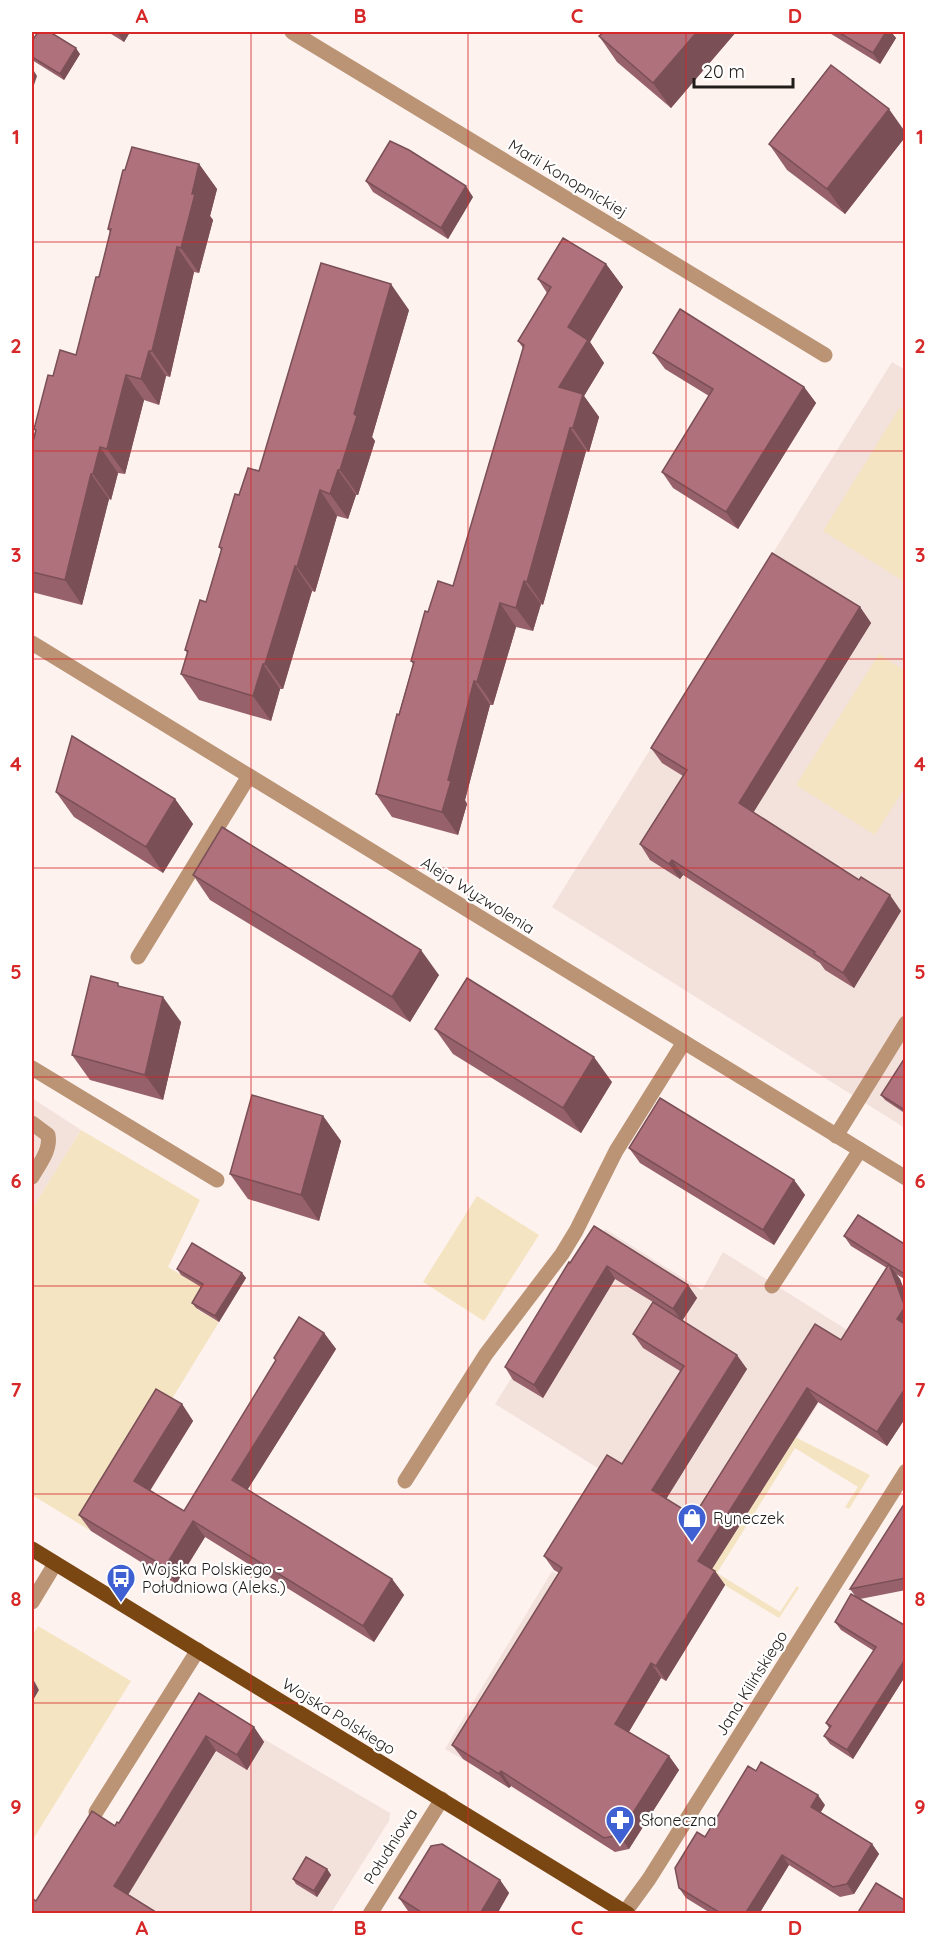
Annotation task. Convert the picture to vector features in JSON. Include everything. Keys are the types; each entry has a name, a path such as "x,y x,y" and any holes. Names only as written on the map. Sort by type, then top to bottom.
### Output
{"main road":[{"name":"Wojska Polskiego","path":"32,1549 626,1913"}],"street":[{"name":"Marii Konopnickiej","path":"292,32 825,356"},
{"name":"Aleja Wyzwolenia","path":"32,643 906,1178"},
{"path":"138,957 249,776"},
{"path":"836,1136 906,1023"},
{"path":"405,1481 486,1354 562,1254 616,1151 684,1042"},
{"path":"32,1068 217,1180"},
{"path":"32,1123 48,1135 50,1143 32,1177"},
{"path":"772,1286 860,1150"},
{"name":"Jana Kilińskiego","path":"626,1913 906,1472"},
{"path":"32,1602 55,1564"},
{"path":"96,1812 198,1650"},
{"name":"Południowa","path":"370,1914 442,1799"}],"shaded area":[{"path":"892,362 905,370 905,1128 552,907"},
{"path":"900,407 906,411 905,582 823,531"},
{"path":"879,654 905,671 905,787 875,835 796,785"},
{"path":"32,1098 81,1130 32,1209"},
{"path":"81,1130 200,1200 168,1267 230,1304 225,1312 196,1309 219,1322 91,1531 32,1495 32,1209"},
{"path":"477,1196 539,1235 484,1321 423,1282"},
{"name":"Ryneczek","path":"605,1229 702,1290 723,1252 860,1338 558,1815 445,1749 552,1571 615,1610 673,1515 495,1404"},
{"path":"795,1437 870,1475 849,1509 845,1507 858,1487 795,1448 717,1573 780,1612 797,1586 799,1588 779,1618 708,1575"},
{"path":"38,1626 131,1681 32,1841 32,1702 39,1690 32,1677 32,1636"},
{"path":"235,1722 390,1813 389,1821 331,1913 115,1914"}],"building":[{"path":"38,32 50,32 76,48 60,74 32,57 32,41"},
{"path":"604,32 697,32 653,83 599,36"},
{"path":"838,32 886,32 873,53"},
{"path":"831,65 889,109 827,189 769,144"},
{"path":"390,141 409,150 466,186 441,228 366,181"},
{"path":"132,147 199,164 192,194 195,194 181,248 177,247 152,351 149,351 141,379 126,375 107,449 100,447 93,474 91,474 65,580 32,572 32,446 36,430 34,429 48,375 53,376 60,350 76,355 96,277 99,277 123,170 125,170"},
{"path":"563,238 606,264 568,327 588,340 559,387 583,394 573,428 570,428 527,582 524,581 516,608 500,603 477,682 474,681 442,812 376,794 397,714 399,715 414,662 411,661 425,611 428,612 438,581 453,586 524,345 518,341 551,287 538,279"},
{"path":"321,263 391,284 354,414 357,416 340,470 338,470 330,494 320,490 297,567 295,566 253,696 181,674 188,651 185,650 200,600 206,602 235,494 239,495 248,468 259,471"},
{"path":"680,309 804,387 726,512 662,472 713,389 653,353"},
{"path":"772,553 860,607 739,803 859,880 861,877 890,895 843,973 814,954 815,952 672,860 669,864 640,844 687,770 651,748"},
{"path":"72,736 175,799 146,847 56,792"},
{"path":"222,827 421,950 392,997 193,875"},
{"path":"91,976 118,983 118,986 163,997 145,1075 72,1055"},
{"path":"467,978 594,1057 563,1108 435,1029"},
{"path":"906,1056 906,1111 881,1095"},
{"path":"252,1095 323,1116 301,1195 230,1174"},
{"path":"660,1098 794,1180 763,1230 629,1148"},
{"path":"858,1215 906,1245 906,1275 844,1236"},
{"path":"594,1226 688,1285 673,1309 607,1266 534,1385 505,1367 569,1262"},
{"path":"192,1243 242,1273 215,1316 192,1303 203,1284 177,1269"},
{"path":"889,1264 905,1307 897,1319 906,1325 906,1387 877,1432 807,1388 698,1561 715,1571 656,1666 651,1663 615,1724 669,1756 619,1835 604,1838 501,1771 499,1774 452,1745 562,1568 544,1556 607,1455 622,1464 684,1366 633,1334 653,1302 737,1355 652,1490 694,1516 815,1324 841,1340"},
{"path":"299,1317 324,1333 232,1480 392,1579 363,1626 193,1521 165,1567 79,1515 156,1389 182,1404 134,1481 184,1511 276,1360 274,1358"},
{"path":"906,1501 906,1578 850,1589"},
{"path":"851,1594 906,1626 906,1658 847,1750 824,1736 831,1726 826,1723 876,1647 835,1622"},
{"path":"199,1693 254,1727 237,1755 206,1736 114,1886 159,1914 32,1914 32,1898 36,1901 92,1811 115,1826 117,1822 119,1823"},
{"path":"761,1762 818,1795 811,1807 872,1844 847,1884 833,1887 782,1855 745,1914 722,1914 679,1888 675,1868 697,1832 705,1837 748,1766 756,1771"},
{"path":"442,1844 500,1880 480,1914 424,1914 399,1898 431,1846"},
{"path":"306,1857 327,1869 314,1891 293,1879"},
{"path":"876,1883 906,1901 906,1914 857,1914"}],"place":[{"name":"Ryneczek","path":"692,1544"},
{"name":"Wojska Polskiego - Południowa (Aleks.)","path":"121,1604"},
{"name":"Słoneczna","path":"620,1846"}]}
